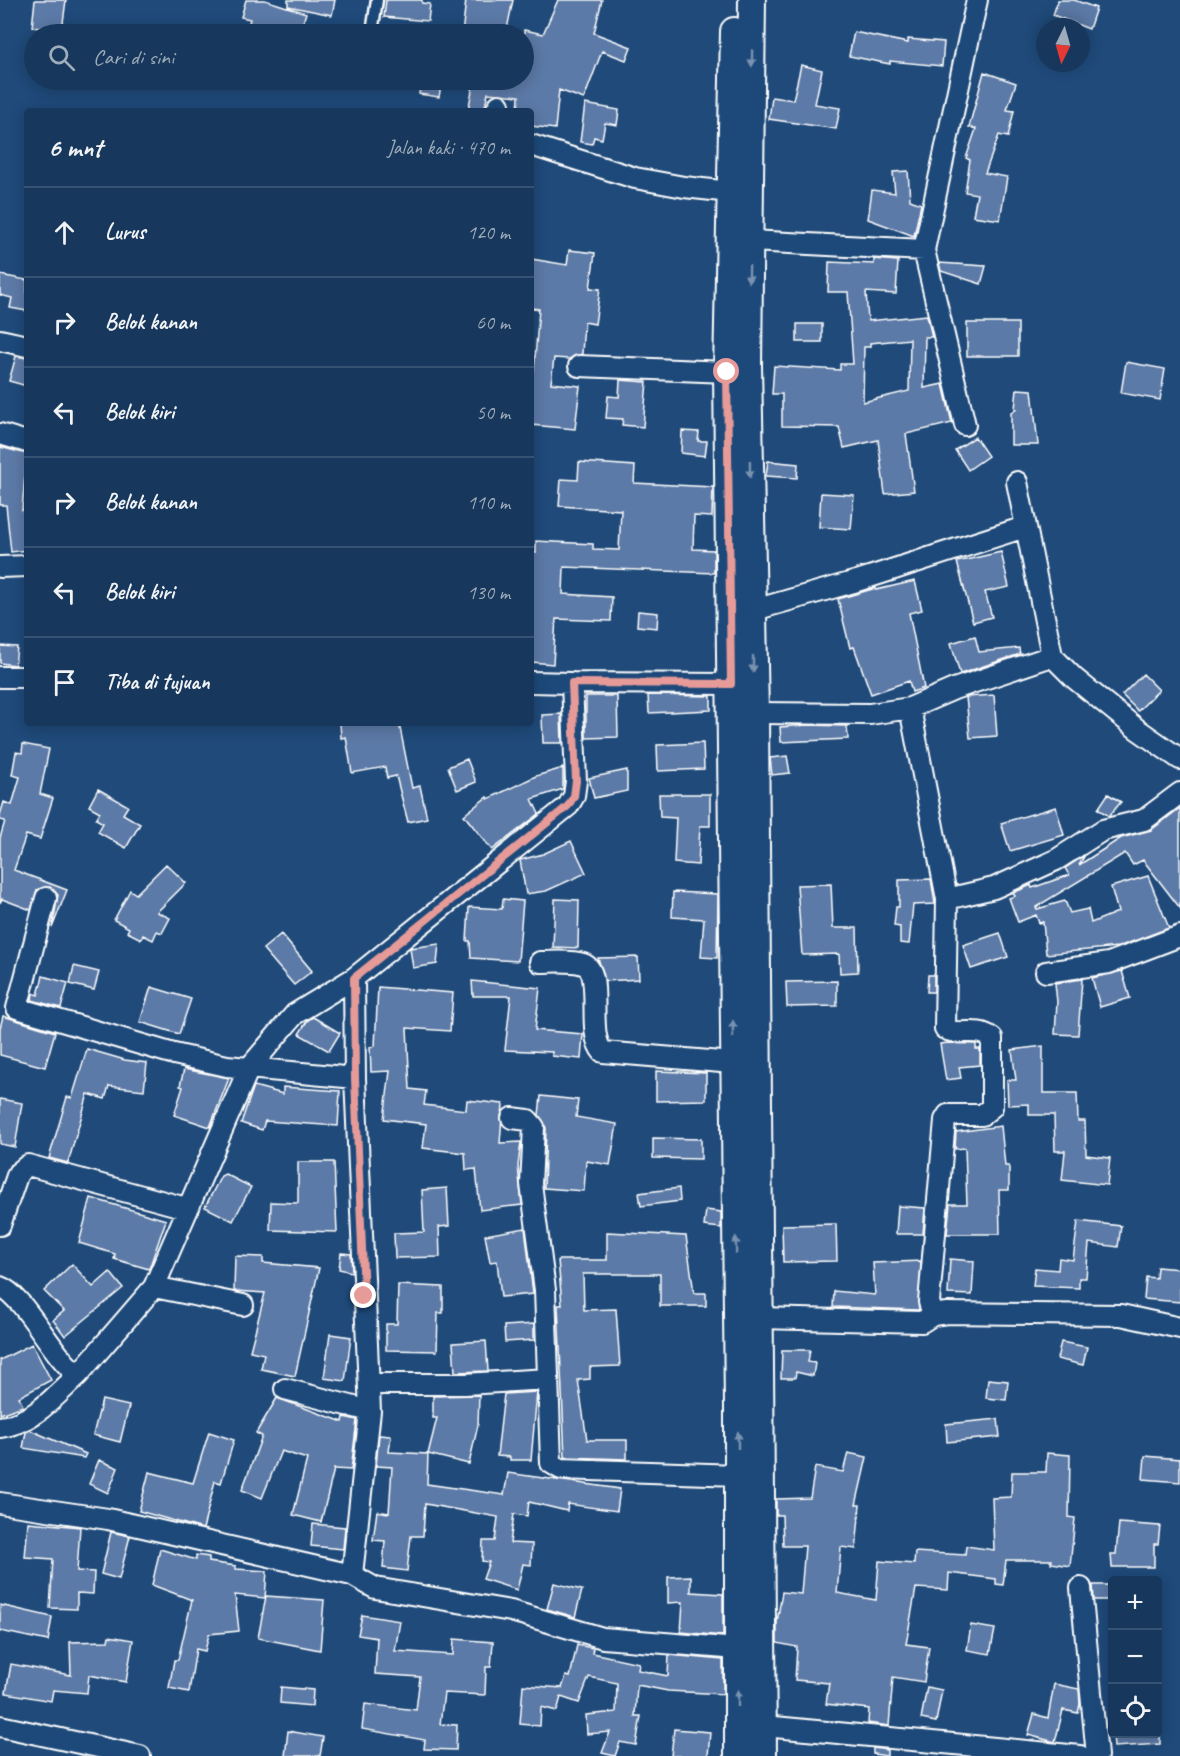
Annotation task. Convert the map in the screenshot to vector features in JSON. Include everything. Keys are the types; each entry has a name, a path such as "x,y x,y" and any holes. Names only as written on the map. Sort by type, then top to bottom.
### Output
{"street":[{"path":"735,0 727,372 738,1475 750,1649 764,1726 763,1756"},
{"path":"738,1756 750,1649 759,1318 754,610 748,366 752,0"},
{"path":"965,425 924,250 977,0"},
{"path":"534,146 635,178 684,187 731,192"},
{"path":"749,241 924,250"},
{"path":"0,340 24,345"},
{"path":"579,366 727,372"},
{"path":"0,434 24,441"},
{"path":"1017,482 1052,656 1101,700 1180,759"},
{"path":"754,610 857,581 1025,527"},
{"path":"0,567 24,566"},
{"path":"755,713 870,714 910,708 954,689 1052,656"},
{"path":"0,677 24,677"},
{"path":"534,682 731,684"},
{"path":"0,1427 23,1421 36,1414 78,1376 154,1287 186,1208 249,1068 295,1014 354,978 568,806 574,796 576,781 572,683"},
{"path":"910,708 947,898 945,1029 950,1032 977,1031 992,1038 992,1107 982,1115 948,1115 945,1120 929,1302 933,1315"},
{"path":"947,898 994,888 1056,860 1103,830 1144,820 1180,793"},
{"path":"46,898 17,1008 174,1054 249,1068 355,1078"},
{"path":"1046,972 1109,963 1180,936"},
{"path":"540,962 584,964 590,969 594,978 594,1035 597,1045 603,1052 733,1063"},
{"path":"352,1575 370,1410 355,1078 354,978"},
{"path":"512,1118 528,1120 534,1126 531,1184 545,1290 551,1463 554,1467 738,1475"},
{"path":"0,1225 18,1173 28,1165 186,1208"},
{"path":"0,1287 12,1294 60,1358 78,1376"},
{"path":"154,1287 243,1305"},
{"path":"759,1318 922,1322 933,1315 1121,1315 1180,1328"},
{"path":"370,1384 454,1384 548,1378"},
{"path":"285,1389 370,1410"},
{"path":"0,1503 108,1519 352,1575 375,1588 511,1611 603,1638 750,1649"},
{"path":"1082,1588 1096,1756"},
{"path":"0,1726 140,1756"},
{"path":"764,1726 1080,1756"}],"lane":[{"path":"373,24 376,0"}],"building":[{"path":"35,0 66,0 63,24 32,24"},
{"path":"246,0 265,0 306,13 302,24 249,24 250,19 241,17"},
{"path":"288,0 335,0 332,15 288,6"},
{"path":"386,0 422,0 422,3 430,4 428,21 384,17"},
{"path":"466,0 513,0 508,24 463,24"},
{"path":"558,0 602,0 594,33 631,47 626,60 602,51 584,99 559,90 555,129 534,126 534,108 518,108 519,96 488,93 485,108 469,108 472,90 534,90 534,32 543,34"},
{"path":"1058,0 1074,0 1096,8 1090,26 1090,18 1061,18 1053,15"},
{"path":"854,32 908,43 908,39 944,42 942,66 890,61 890,64 849,56"},
{"path":"801,65 822,70 815,104 840,108 836,129 769,119 772,97 793,100"},
{"path":"984,72 1016,83 1007,110 1014,111 1008,137 999,135 985,173 1007,177 1000,220 973,216 977,194 965,192 970,160 966,158 976,129 969,127"},
{"path":"420,90 440,90 439,97 419,94"},
{"path":"585,104 619,110 617,125 605,123 602,139 594,137 592,144 580,142"},
{"path":"908,171 910,200 921,204 914,236 868,219 872,190 895,193 893,172"},
{"path":"569,250 595,253 590,288 600,289 595,324 584,322 582,354 569,359 554,358 551,383 580,386 575,429 534,425 534,370 539,309 534,308 534,260 567,265"},
{"path":"874,259 898,261 896,294 866,292 868,321 927,315 932,337 925,337 924,388 943,384 952,423 906,434 914,491 885,494 878,440 844,448 839,427 782,426 782,394 772,394 774,366 840,370 840,364 853,364 848,292 828,292 829,262 874,264","holes":["910,339 909,391 863,402 864,347 870,347 870,343"]},
{"path":"939,263 986,266 981,284 941,271"},
{"path":"0,275 24,279 24,310 10,308 12,298 0,295"},
{"path":"967,323 1018,323 1018,356 967,356"},
{"path":"797,324 822,324 822,342 797,342"},
{"path":"16,356 24,357 24,385 9,381"},
{"path":"1126,362 1165,369 1160,400 1121,393"},
{"path":"620,380 647,382 643,427 622,425 623,419 606,418 608,396 619,397"},
{"path":"1017,389 1032,390 1038,445 1011,445 1011,413 1017,409 1015,409"},
{"path":"682,431 699,432 698,441 707,441 705,456 681,453"},
{"path":"975,437 988,456 968,470 955,450"},
{"path":"0,447 24,453 22,510 24,510 24,550 11,552 6,505 0,505"},
{"path":"768,461 798,464 797,478 766,476"},
{"path":"579,462 635,466 634,483 713,487 712,517 694,516 693,549 714,550 714,573 564,567 563,594 612,597 611,621 556,619 553,664 534,662 534,553 536,553 536,541 593,544 593,549 619,550 621,510 559,506 561,479 578,480"},
{"path":"821,493 854,495 851,529 819,527"},
{"path":"1001,552 1009,587 985,592 992,617 973,622 957,562"},
{"path":"915,581 922,610 909,613 924,688 912,692 909,681 871,694 854,647 850,648 838,599 876,588 876,590"},
{"path":"638,611 658,613 657,628 637,626"},
{"path":"975,636 979,652 1019,648 1020,654 960,674 951,643"},
{"path":"0,646 17,647 15,665 0,663"},
{"path":"1143,674 1159,690 1138,711 1122,695"},
{"path":"648,695 711,696 711,710 649,713"},
{"path":"994,695 997,736 970,738 966,697"},
{"path":"586,696 617,696 618,737 586,738"},
{"path":"561,714 562,743 543,743 542,715"},
{"path":"340,726 400,726 412,788 420,786 427,818 408,822 396,776 387,778 385,767 352,773 346,737 341,738"},
{"path":"847,726 848,739 781,742 780,727"},
{"path":"703,743 704,769 658,771 657,745"},
{"path":"23,744 49,749 40,794 53,798 40,839 26,835 14,870 67,890 52,928 58,895 50,887 37,890 31,910 2,899 0,903 0,838 5,821 0,820 0,815 4,802 12,805 20,777 12,775 16,752 22,753"},
{"path":"787,756 790,773 772,775 770,758"},
{"path":"467,759 476,782 457,790 448,767"},
{"path":"563,768 563,789 532,799 539,814 492,850 464,815 487,797 488,799 536,776"},
{"path":"627,770 627,791 594,798 589,778"},
{"path":"98,789 128,806 123,814 140,824 126,848 98,832 103,823 96,819 100,812 89,806"},
{"path":"659,794 710,794 710,826 700,826 698,865 674,863 676,818 660,817"},
{"path":"1108,794 1121,802 1109,816 1098,809"},
{"path":"1056,807 1064,835 1010,851 1001,823"},
{"path":"1180,808 1180,908 1143,860 1133,865 1125,853 1036,907 1037,909 1065,901 1070,913 1088,909 1091,923 1118,912 1111,887 1148,876 1169,928 1118,947 1046,954 1043,922 1039,923 1036,915 1018,922 1009,898 1015,896 1013,893 1031,885 1032,888 1069,875 1065,868 1085,855 1079,865 1121,838 1151,830"},
{"path":"571,841 586,873 546,891 526,894 520,860 543,854"},
{"path":"166,864 186,883 157,912 170,918 162,933 157,931 153,940 143,935 141,939 127,932 129,928 114,920 130,890 136,894"},
{"path":"931,879 935,904 913,905 909,944 900,943 900,927 894,926 896,907 899,907 899,880"},
{"path":"831,884 833,928 857,928 858,972 840,973 839,954 802,955 797,885"},
{"path":"673,892 718,894 717,958 701,957 704,919 672,917"},
{"path":"503,899 523,901 518,961 471,958 470,941 467,941 469,907 502,909"},
{"path":"555,899 579,900 578,948 553,947"},
{"path":"1000,933 1008,957 971,969 963,945"},
{"path":"281,934 312,971 294,985 263,949"},
{"path":"439,944 437,964 413,968 410,948"},
{"path":"638,957 639,979 605,981 598,958"},
{"path":"74,966 99,972 94,990 70,984"},
{"path":"1122,971 1130,998 1100,1007 1092,978"},
{"path":"928,975 934,975 934,992 927,992"},
{"path":"43,976 68,983 61,1008 32,1000 33,993 38,995"},
{"path":"1082,979 1078,1035 1055,1034 1057,1002 1055,983"},
{"path":"472,981 540,988 535,1030 583,1034 581,1059 552,1056 552,1052 505,1050 511,996 473,996"},
{"path":"837,981 837,1006 787,1007 786,982"},
{"path":"151,987 191,999 179,1034 140,1022"},
{"path":"378,987 453,993 450,1031 407,1028 410,1089 426,1091 424,1105 466,1110 467,1100 503,1104 500,1143 521,1142 518,1166 522,1205 480,1210 476,1169 466,1170 465,1153 423,1148 426,1124 384,1119 390,1071 371,1072 370,1047 375,1046"},
{"path":"3,1016 55,1032 45,1067 0,1055 0,1028"},
{"path":"313,1017 340,1033 329,1051 299,1034 307,1021"},
{"path":"940,1044 976,1044 976,1049 980,1049 980,1065 959,1067 961,1078 946,1080"},
{"path":"1043,1046 1043,1093 1077,1093 1078,1121 1085,1121 1086,1155 1110,1158 1107,1185 1062,1180 1065,1151 1055,1151 1054,1115 1029,1115 1029,1104 1008,1105 1007,1080 1016,1080 1012,1050"},
{"path":"87,1049 125,1060 147,1063 144,1090 109,1086 105,1099 88,1094 68,1163 49,1158 67,1097 72,1098"},
{"path":"184,1069 229,1078 210,1127 174,1115 183,1087 180,1086"},
{"path":"656,1071 706,1073 706,1100 656,1101"},
{"path":"254,1086 283,1094 283,1087 340,1091 338,1126 265,1121 262,1130 241,1123"},
{"path":"541,1096 578,1100 576,1117 617,1124 610,1165 586,1161 584,1191 544,1188 546,1128 539,1115"},
{"path":"0,1099 22,1103 15,1147 0,1144"},
{"path":"1001,1126 1005,1166 1009,1166 1009,1190 999,1190 1000,1234 947,1234 950,1204 967,1204 965,1148 955,1149 956,1132"},
{"path":"653,1138 701,1139 701,1159 653,1158"},
{"path":"298,1162 334,1162 337,1232 270,1230 271,1202 298,1203"},
{"path":"225,1174 251,1187 233,1221 205,1207 221,1176"},
{"path":"447,1188 449,1226 439,1227 440,1257 395,1258 394,1233 424,1232 422,1190"},
{"path":"679,1188 680,1201 641,1206 639,1193"},
{"path":"91,1198 166,1220 149,1269 114,1259 115,1254 79,1243"},
{"path":"898,1206 925,1208 923,1234 896,1234"},
{"path":"706,1210 721,1212 721,1228 704,1226"},
{"path":"1078,1221 1121,1226 1118,1247 1089,1243 1086,1278 1079,1278 1079,1288 1033,1286 1035,1268 1058,1270 1059,1258 1073,1260"},
{"path":"836,1224 837,1261 783,1262 782,1225"},
{"path":"525,1228 533,1294 501,1297 497,1261 490,1262 485,1235"},
{"path":"607,1232 686,1236 694,1293 706,1293 706,1306 660,1306 660,1274 583,1274 584,1310 616,1309 620,1366 590,1367 590,1379 578,1380 587,1440 627,1440 627,1459 565,1457 558,1305 562,1305 558,1260 607,1260"},
{"path":"341,1253 351,1254 352,1272 339,1269"},
{"path":"235,1256 263,1257 263,1263 319,1268 295,1376 261,1369 264,1354 250,1351 265,1293 234,1291"},
{"path":"950,1259 974,1261 972,1295 948,1294"},
{"path":"921,1261 919,1310 833,1307 834,1291 875,1295 873,1263"},
{"path":"72,1264 93,1287 110,1272 123,1288 65,1336 53,1320 64,1311 44,1291"},
{"path":"1157,1267 1180,1269 1180,1302 1144,1299 1146,1277 1156,1278"},
{"path":"398,1285 443,1287 443,1313 438,1313 437,1351 386,1350 386,1324 397,1324"},
{"path":"534,1324 534,1340 505,1342 504,1326"},
{"path":"330,1334 351,1337 345,1381 324,1378"},
{"path":"486,1341 488,1371 455,1372 453,1343"},
{"path":"1061,1342 1087,1347 1083,1365 1057,1359"},
{"path":"32,1344 51,1380 19,1397 23,1406 0,1414 0,1360"},
{"path":"782,1350 810,1350 808,1362 815,1363 813,1376 796,1372 795,1378 781,1378"},
{"path":"988,1379 1008,1381 1006,1400 986,1398"},
{"path":"537,1392 531,1460 510,1460 510,1457 497,1456 504,1394"},
{"path":"479,1395 478,1425 469,1464 428,1454 437,1418 433,1418 433,1396"},
{"path":"277,1398 343,1422 344,1417 357,1420 351,1470 334,1469 321,1522 293,1515 307,1459 281,1451 262,1498 242,1490 262,1436 256,1433"},
{"path":"102,1400 129,1406 120,1442 93,1435"},
{"path":"998,1419 1000,1437 947,1442 946,1424"},
{"path":"30,1430 86,1454 84,1458 23,1448 26,1432"},
{"path":"209,1432 234,1440 221,1483 215,1481 203,1529 139,1511 149,1472 193,1483"},
{"path":"379,1435 391,1436 389,1452 428,1454 427,1484 504,1495 508,1473 620,1489 617,1511 568,1504 567,1511 529,1502 527,1516 514,1514 510,1543 532,1544 531,1565 523,1564 517,1590 483,1579 489,1562 482,1561 483,1541 495,1541 498,1517 425,1504 423,1536 411,1536 407,1571 383,1568 385,1541 373,1540 377,1511 389,1513 392,1467 376,1466"},
{"path":"848,1453 867,1457 856,1505 860,1505 856,1549 841,1547 837,1593 876,1600 879,1561 914,1564 915,1552 965,1555 966,1546 994,1550 992,1498 1011,1497 1012,1472 1046,1472 1047,1453 1070,1455 1069,1517 1075,1518 1070,1566 1051,1563 1052,1560 1006,1560 1003,1585 996,1584 996,1579 949,1573 948,1590 916,1588 906,1644 929,1647 924,1682 893,1677 889,1726 868,1723 869,1709 826,1704 829,1683 795,1680 797,1647 777,1643 777,1622 782,1592 801,1594 805,1546 783,1546 782,1515 776,1515 776,1499 810,1498 815,1467 843,1472"},
{"path":"1145,1456 1180,1459 1180,1482 1143,1479"},
{"path":"99,1460 118,1468 108,1493 89,1484"},
{"path":"28,1522 80,1527 77,1571 94,1572 93,1594 77,1593 77,1609 50,1608 53,1559 25,1557"},
{"path":"1119,1523 1160,1526 1158,1544 1154,1544 1154,1567 1112,1567 1111,1554 1116,1554"},
{"path":"313,1524 345,1527 343,1549 311,1546"},
{"path":"111,1532 130,1536 119,1579 101,1574"},
{"path":"160,1549 196,1560 196,1555 209,1557 209,1562 236,1566 236,1569 267,1571 265,1598 235,1595 239,1631 209,1634 205,1651 196,1649 189,1692 169,1688 174,1660 178,1660 192,1600 152,1585"},
{"path":"691,1576 691,1592 723,1594 723,1636 681,1632 683,1602 668,1603 668,1577"},
{"path":"554,1583 582,1590 575,1617 547,1609"},
{"path":"1093,1585 1108,1585 1108,1600 1094,1600"},
{"path":"266,1596 324,1600 320,1650 258,1638"},
{"path":"0,1605 52,1617 48,1641 0,1631"},
{"path":"362,1615 400,1621 395,1651 453,1655 454,1639 493,1642 491,1667 486,1667 485,1695 444,1693 440,1724 457,1725 456,1750 424,1749 425,1740 362,1729 365,1704 416,1710 420,1677 375,1674 377,1638 358,1635"},
{"path":"971,1625 995,1629 990,1654 967,1650"},
{"path":"109,1636 133,1640 126,1682 89,1675 87,1693 53,1690 51,1701 6,1693 11,1664 71,1675 70,1642 108,1641"},
{"path":"577,1645 593,1648 592,1653 639,1663 638,1670 668,1676 669,1655 723,1660 723,1694 668,1691 637,1685 635,1716 641,1716 636,1745 620,1742 615,1756 602,1753 610,1732 587,1734 586,1715 616,1712 617,1683 589,1677 579,1703 561,1697 557,1711 541,1707 540,1726 520,1724 523,1685 562,1688 566,1676 570,1677"},
{"path":"1054,1684 1079,1689 1080,1704 1078,1713 1063,1710 1055,1742 1028,1735 1034,1714 1048,1718"},
{"path":"281,1687 313,1690 312,1706 280,1703"},
{"path":"927,1687 942,1690 936,1722 921,1719"},
{"path":"674,1729 710,1732 708,1756 671,1756"},
{"path":"288,1731 323,1737 320,1756 285,1756"},
{"path":"1113,1738 1160,1738 1160,1744 1114,1747"},
{"path":"873,1748 887,1750 887,1756 873,1754"}],"route":[{"path":"364,1296 355,1078 354,978 568,806 574,796 576,781 572,683 731,684 727,372"}]}
